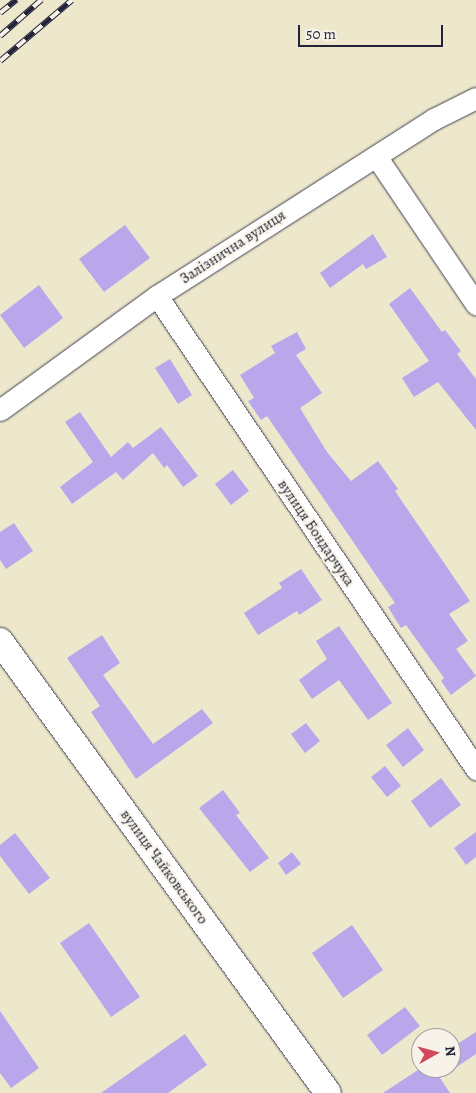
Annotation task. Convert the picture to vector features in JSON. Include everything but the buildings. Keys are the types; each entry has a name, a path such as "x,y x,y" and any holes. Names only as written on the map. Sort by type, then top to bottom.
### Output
{"street":[{"name":"Залізнична вулиця","path":"0,410 157,296 434,119 476,98"},
{"path":"376,156 476,304"},
{"name":"вулиця Бондарчука","path":"157,296 476,769"},
{"name":"вулиця Чайковського","path":"0,641 328,1093"}],"railway":[{"path":"0,13 16,0"},
{"path":"0,36 41,0"},
{"path":"0,61 72,0"}]}
